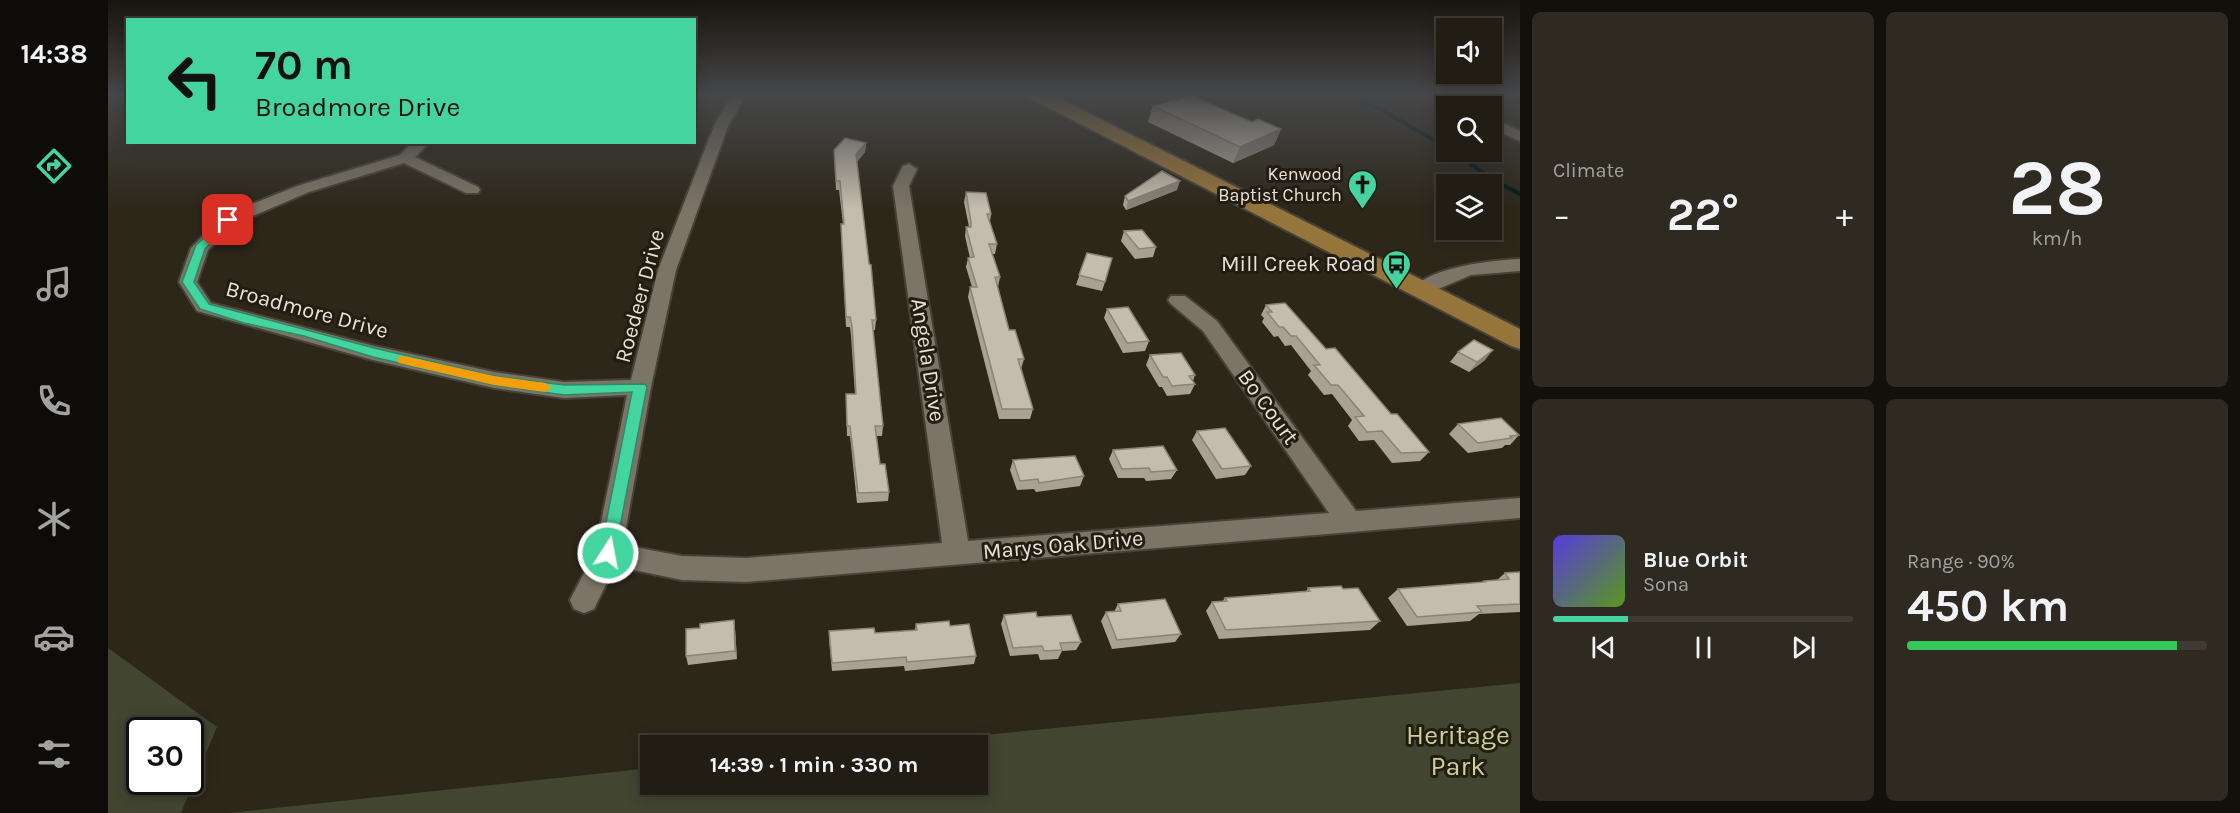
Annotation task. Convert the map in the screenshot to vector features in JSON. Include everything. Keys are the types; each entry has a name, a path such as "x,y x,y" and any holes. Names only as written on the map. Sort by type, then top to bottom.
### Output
{"main road":[{"path":"1113,133 1520,340"}],"street":[{"name":"Roedeer Drive","path":"584,600 608,553 640,387 667,270 719,133"},
{"name":"Broadmore Drive","path":"421,144 405,158 303,189 228,220 200,248 188,282 204,307 429,366 494,380 564,390 640,387"},
{"path":"405,158 472,190"},
{"name":"Angela Drive","path":"909,169 901,186 957,553"},
{"path":"1422,290 1442,277 1494,266 1520,265"},
{"name":"Bo Court","path":"1178,300 1210,326 1350,522"},
{"name":"Marys Oak Drive","path":"608,553 682,568 734,570 1520,508"}],"green space":[{"path":"108,648 203,717 126,717 126,795 189,795 181,813 108,813"},
{"name":"Heritage Park","path":"1520,683 1520,813 229,813 640,769 640,795 988,795 988,735 983,735"},
{"path":"204,718 217,727 204,758"}],"building":[{"path":"1210,133 1272,133 1240,147"},
{"path":"845,138 866,143 856,154 876,320 872,320 883,426 875,426 880,464 885,464 889,492 858,493 850,426 847,426 846,394 856,394 852,326 850,317 846,317 841,224 844,224 840,181 836,181 834,150"},
{"path":"1162,171 1180,181 1128,201 1125,196"},
{"path":"966,192 986,193 991,214 987,214 997,244 989,244 1000,277 995,277 1009,330 1015,330 1024,359 1018,359 1033,409 1002,409 970,287 977,287 968,258 974,257 966,227 971,227 971,222"},
{"path":"1142,230 1156,247 1139,249 1124,231"},
{"path":"1087,253 1112,258 1105,282 1079,275"},
{"path":"1285,303 1326,349 1335,348 1391,414 1397,414 1429,452 1401,453 1382,431 1367,432 1355,417 1364,416 1338,385 1331,385 1314,365 1320,365 1296,336 1291,336 1283,327 1279,327 1267,312 1272,312 1266,305"},
{"path":"1128,307 1149,341 1127,343 1107,309"},
{"path":"1474,340 1493,350 1477,362 1458,352"},
{"path":"1181,353 1195,375 1189,376 1195,384 1172,386 1167,377 1163,377 1150,355"},
{"path":"1501,418 1519,435 1478,443 1458,424"},
{"path":"1225,428 1251,466 1222,469 1197,431"},
{"path":"1163,446 1177,470 1151,472 1149,468 1122,469 1113,450"},
{"path":"1075,456 1084,476 1039,483 1038,479 1020,481 1013,460"},
{"path":"1520,572 1520,604 1477,606 1482,612 1417,617 1398,589 1509,579 1505,573"},
{"path":"1341,586 1343,589 1358,588 1380,621 1226,630 1212,602 1227,601 1225,598"},
{"path":"1165,599 1181,634 1117,640 1106,612 1121,611 1118,604"},
{"path":"1036,612 1037,617 1071,615 1081,642 1060,643 1062,650 1044,651 1042,646 1013,648 1004,615"},
{"path":"734,620 735,651 686,656 686,629 700,628 700,624"},
{"path":"949,621 950,626 969,624 976,656 907,662 906,657 832,663 829,631 874,628 875,633 917,630 916,624"}],"waterway":[{"path":"1422,133 1436,141"},
{"path":"1468,162 1520,194"}],"slow traffic":[{"path":"404,360 494,380 545,388"}],"place":[{"name":"Kenwood Baptist Church","path":"1363,210"},
{"name":"Mill Creek Road","path":"1397,290"}],"route":[{"path":"228,220 200,248 188,282 204,307 373,352 494,380 564,390 640,387 608,553"}]}
